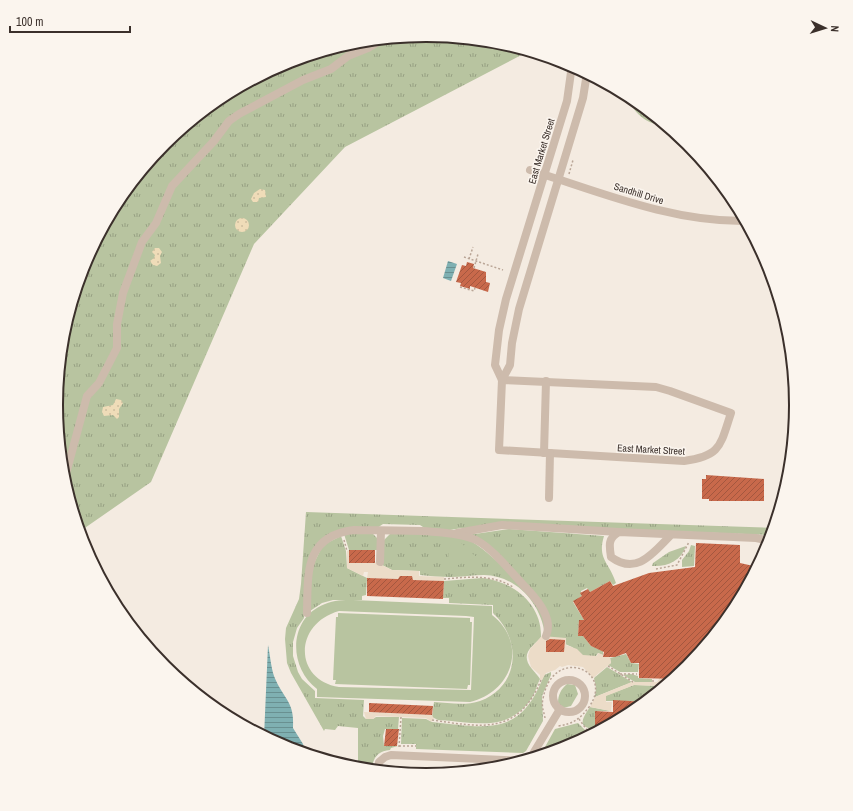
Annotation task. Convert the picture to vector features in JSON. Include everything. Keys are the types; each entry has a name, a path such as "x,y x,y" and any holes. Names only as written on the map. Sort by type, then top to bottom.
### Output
{"street":[{"path":"68,466 87,396 99,383 117,348 117,324 123,293 142,242 156,222 172,186 214,141 229,121 239,114 303,80 331,69 348,56 370,46"},
{"name":"East Market Street","path":"502,380 495,365 502,312 567,101 571,72"},
{"name":"East Market Street","path":"502,380 656,387 731,413 721,443 712,454 698,459 684,461 499,450 502,380 510,366 515,326 583,98 586,79"},
{"name":"Sandhill Drive","path":"530,170 679,215 708,220 739,221"},
{"path":"518,261 532,265"},
{"path":"546,381 549,498"},
{"path":"307,613 308,570 312,557 319,545 331,536 341,532 354,530 456,533 502,525 764,540"},
{"path":"380,562 381,531"},
{"path":"619,532 612,535 609,543 611,557 620,564 633,565 647,558 671,535"},
{"path":"456,533 476,540 486,547 534,597 548,622 549,629 546,636"},
{"path":"534,753 560,709"},
{"path":"379,766 379,762 385,757 391,755 506,760"}],"path":[{"path":"642,113 653,121"},
{"path":"469,259 473,247"},
{"path":"474,268 478,254"},
{"path":"464,257 503,270"},
{"path":"460,287 474,291 475,288"},
{"path":"341,532 347,551"},
{"path":"656,569 677,565 690,542"},
{"path":"444,579 490,577 515,587"},
{"path":"545,719 542,700 550,682 565,667 575,666 584,670 592,678 594,684 592,701 578,719 568,724 556,726 553,729"},
{"path":"608,666 633,682"},
{"path":"620,674 638,674"},
{"path":"432,720 481,726 508,720 531,700 541,680"},
{"path":"401,717 400,745 416,746"},
{"path":"578,719 587,730 590,730"}],"green space":[{"path":"426,42 474,45 522,54 345,147 254,244 151,482 84,528 75,500 70,476 66,453 63,406 66,358 75,311 82,289 100,245 112,224 138,184 153,166 169,148 187,132 225,103 266,79 310,61 332,54 379,45"},
{"path":"631,105 657,124 641,117"},
{"path":"306,512 769,528 766,535 669,531 462,528 444,531 426,529 420,525 383,524 377,528 332,533 306,573 304,618 297,628 293,642 293,656 302,679 315,691 315,698 364,700 363,716 366,719 373,719 376,717 399,717 398,729 385,729 383,736 384,746 398,746 376,756 372,765 358,762 358,728 338,726 335,730 325,729 324,731 291,673 287,663 285,639 286,628 299,599"},
{"path":"509,529 604,536 602,544 603,555 616,583 613,585 610,581 590,592 587,588 581,591 582,596 573,602 584,620 579,621 578,635 583,636 591,646 603,651 603,655 598,653 596,656 583,656 572,647 549,637 536,594 468,535"},
{"path":"344,534 373,534 378,539 378,550 349,550"},
{"path":"390,534 453,536 469,540 478,545 512,575 533,599 546,621 545,634 538,612 532,602 525,593 507,580 484,575 439,577 420,575 420,571 392,570 382,565 383,541"},
{"path":"341,536 346,551 347,568 367,578 366,595 362,596 362,600 333,600 322,603 310,611 311,569 323,545"},
{"path":"456,538 475,556 480,555 480,559 475,558 451,568 449,548"},
{"path":"691,545 695,546 694,566 682,567 682,560 689,551"},
{"path":"686,546 681,556 673,562 652,566 653,563 669,552"},
{"path":"482,578 493,580 515,589 524,596 537,614 541,637 531,647 527,654 527,659 528,663 540,679 533,696 524,708 513,716 502,721 478,723 438,720 432,717 434,702 463,704 475,703 493,694 503,685 509,674 512,662 512,649 509,636 493,613 493,605 449,603 449,598 443,598 444,581"},
{"path":"339,600 492,606 492,615 503,626 510,639 512,652 511,665 497,688 485,697 470,702 317,697 317,689 308,680 301,668 297,656 296,644 299,631 304,620 313,611 328,603","holes":["339,611 474,617 471,690 339,687 324,682 314,674 307,663 305,651 307,639 313,627 324,618"]},
{"path":"338,613 470,618 470,622 472,622 470,685 468,685 467,689 335,684 336,680 333,680 336,617 338,617"},
{"path":"626,654 631,663 639,664 638,672 620,672 608,665 611,663 610,658"},
{"path":"607,667 632,682 595,697 596,688 594,678"},
{"path":"551,672 542,696 543,721 526,751 523,753 416,749 416,744 401,744 402,718 426,719 432,722 470,726 500,724 513,719 525,709 535,695 544,675"},
{"path":"631,674 638,676 638,678 652,679 652,682 635,682 623,675"},
{"path":"567,684 575,685 578,694 571,706 563,708 558,703 559,695"},
{"path":"634,685 658,686 638,701 605,701 605,696"},
{"path":"590,707 611,711 596,711 595,727 593,729 583,724 584,718"},
{"path":"578,723 587,732 543,750 555,729"}],"sand":[{"path":"260,189 265,190 266,197 259,198 258,202 253,202 251,199 254,193"},
{"path":"242,218 247,220 249,225 247,230 242,232 237,230 235,225 237,220"},
{"path":"155,248 159,248 162,252 160,256 161,263 157,266 153,265 150,261 154,258 155,255 152,252"},
{"path":"116,399 121,400 123,403 119,409 119,417 117,419 113,415 104,416 102,412 103,407 113,405"}],"shaded area":[{"path":"349,550 349,563 382,562 382,565 392,570 419,571 419,576 444,577 444,581 413,580 412,576 400,576 398,579 367,578 368,572 364,572 363,576 347,568 347,551"},
{"path":"542,636 566,638 566,645 577,649 583,655 597,656 598,653 603,655 603,657 610,657 611,663 593,678 583,667 568,665 562,667 560,666 555,670 546,673 542,680 540,680 540,675 531,667 528,656 530,649"},
{"path":"659,679 663,679 663,682 658,686 634,685 606,696 606,702 612,702 611,711 590,707 595,697 632,682 657,682"},
{"path":"364,712 432,715 434,719 432,719 432,722 426,718 376,716 373,719 366,719"}],"water":[{"path":"448,261 457,264 451,281 443,278"},
{"path":"268,645 274,676 277,684 288,700 292,712 293,728 304,748 264,731"}],"building":[{"path":"467,262 474,264 473,268 486,272 486,282 490,283 488,292 470,286 470,289 460,286 461,283 456,282 462,265 466,266"},
{"path":"706,475 764,479 764,501 709,501 709,499 702,499 702,479 706,479"},
{"path":"696,543 740,545 740,563 753,566 729,607 715,627 684,663 666,679 639,678 639,663 631,663 626,653 615,657 603,657 604,652 591,646 583,636 578,636 579,620 584,620 573,601 582,596 580,593 588,589 590,592 610,581 613,586 649,573 695,567"},
{"path":"349,550 375,550 375,563 349,563"},
{"path":"400,576 412,576 413,580 444,581 443,599 367,596 367,578 398,579"},
{"path":"550,639 565,640 564,652 546,652 546,641"},
{"path":"613,700 637,701 595,727 595,711 613,712"},
{"path":"369,703 433,706 432,715 369,712"},
{"path":"386,729 399,729 397,746 384,746"}]}
